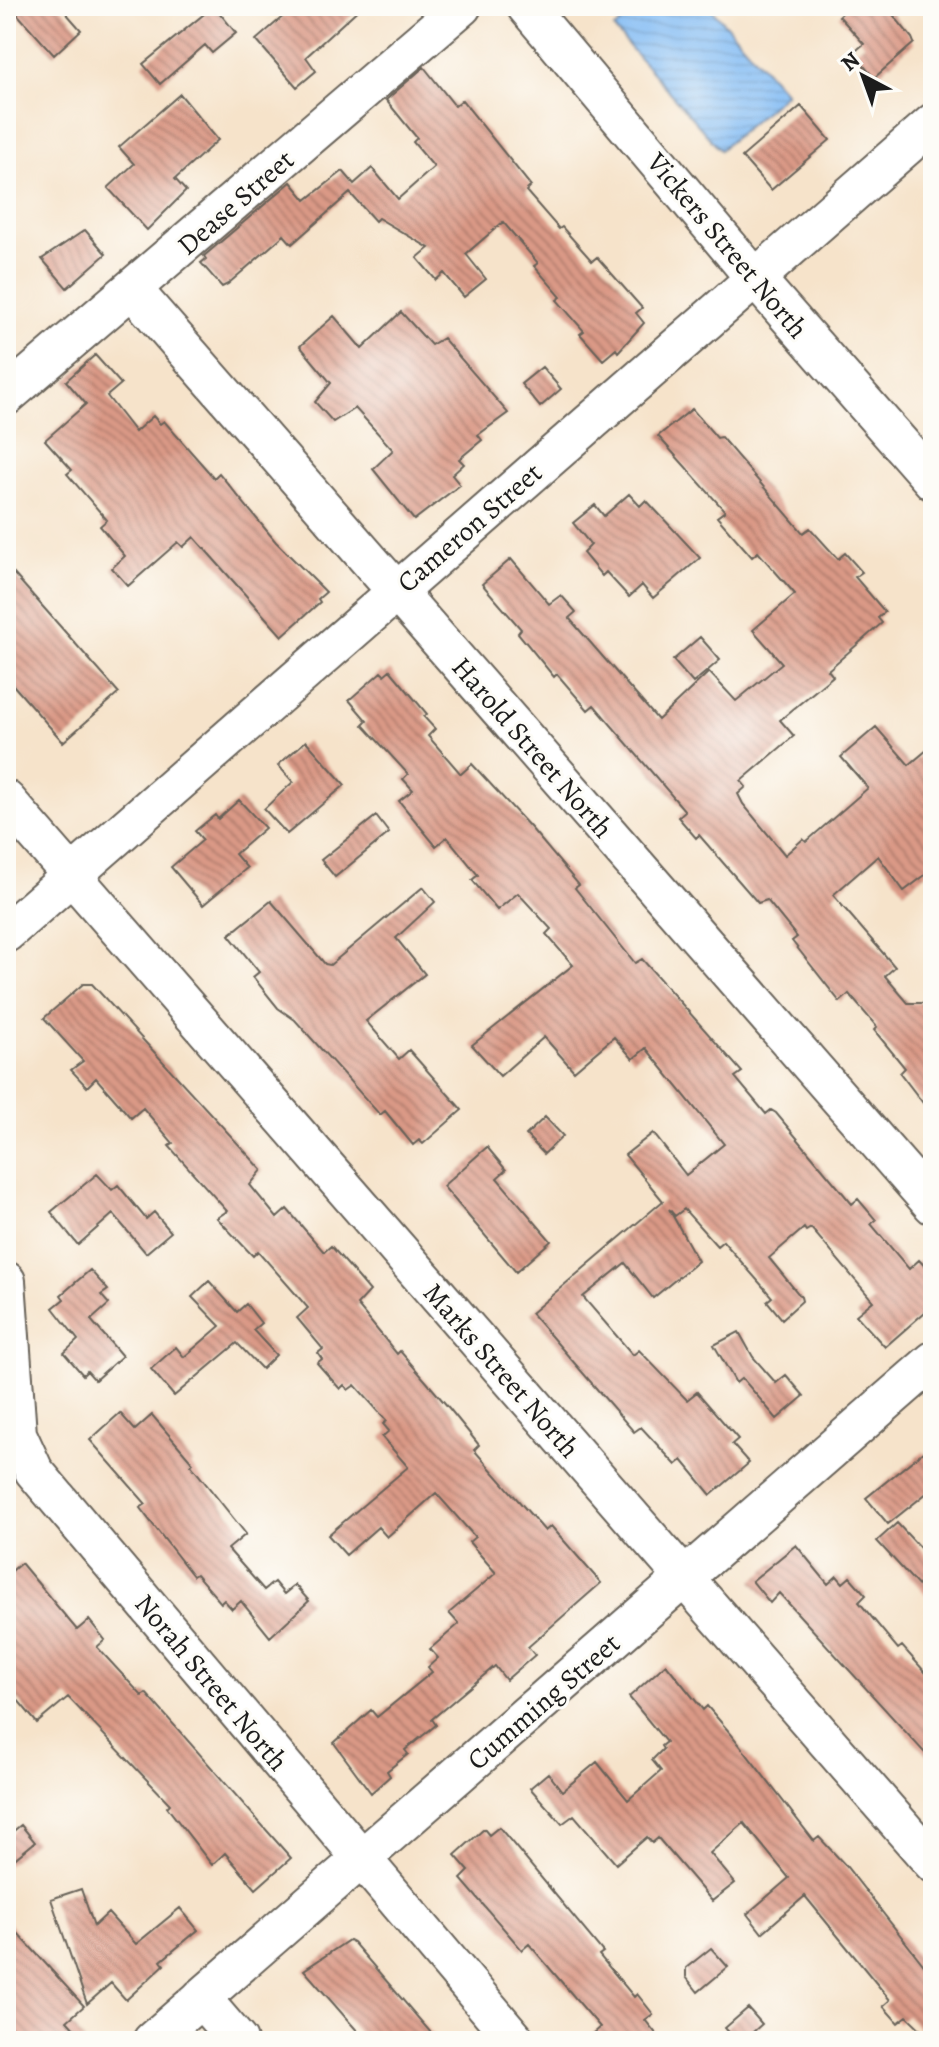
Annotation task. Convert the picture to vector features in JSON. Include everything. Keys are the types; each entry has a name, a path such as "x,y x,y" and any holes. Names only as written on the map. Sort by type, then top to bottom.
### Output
{"street":[{"name":"Dease Street","path":"6,396 462,6"},
{"name":"Vickers Street North","path":"526,6 754,277 933,481"},
{"name":"Cameron Street","path":"6,933 933,123"},
{"name":"Harold Street North","path":"133,290 933,1205"},
{"path":"6,800 72,876"},
{"name":"Marks Street North","path":"72,876 933,1863"},
{"name":"Norah Street North","path":"6,1281 17,1434 34,1471 516,2041"},
{"name":"Cumming Street","path":"152,2041 933,1361"},
{"path":"201,1998 238,2041"}],"water":[{"path":"639,6 709,6 786,93 720,150 614,29"}],"building":[{"path":"10,6 60,6 81,30 54,55"},
{"path":"214,6 236,33 212,53 205,45 160,84 143,64"},
{"path":"295,6 362,6 306,57 316,71 297,87 256,40"},
{"path":"850,6 886,6 914,43 874,78 853,53 864,44 839,16"},
{"path":"424,67 455,106 462,100 531,186 526,191 559,229 562,227 592,261 597,257 642,308 636,313 644,323 618,352 616,349 603,360 580,334 584,331 557,300 561,297 534,266 538,263 503,222 466,254 486,279 464,297 444,273 436,280 417,258 429,248 378,218 375,221 350,193 292,244 284,235 222,287 201,263 206,259 204,256 291,182 306,200 343,171 354,184 372,168 398,199 434,167 413,142 417,138 386,100"},
{"path":"180,94 218,140 175,179 186,191 147,230 108,188 134,164 119,147"},
{"path":"801,106 830,140 771,190 742,157"},
{"path":"85,230 106,254 67,288 42,259"},
{"path":"401,312 431,345 443,338 508,413 478,435 482,440 459,459 464,464 452,475 460,485 414,520 373,469 393,450 355,408 333,422 315,402 331,383 300,346 334,316 362,349"},
{"path":"95,355 121,384 107,396 135,432 153,416 160,424 164,421 214,478 219,473 276,542 326,592 318,599 320,602 282,636 194,537 183,547 178,542 128,586 112,568 125,556 100,526 107,520 67,474 72,470 45,440 86,404 66,381"},
{"path":"542,367 561,389 540,407 521,384"},
{"path":"692,409 717,438 721,437 803,533 810,528 838,559 845,553 862,572 855,577 885,612 878,618 882,623 828,670 833,676 780,720 794,736 741,781 746,787 738,794 743,804 785,855 803,839 806,842 868,788 841,757 876,727 909,765 933,745 933,869 904,891 878,856 833,895 895,967 885,976 908,1003 933,1003 933,1116 900,1073 905,1068 874,1030 877,1027 849,994 840,1002 792,941 797,937 767,900 758,903 699,835 696,838 678,817 685,811 594,705 588,710 557,674 554,677 518,633 521,629 482,584 511,559 549,604 561,595 576,612 569,618 658,720 709,672 736,701 782,663 753,630 795,594 758,552 752,557 717,517 725,511 658,436"},
{"path":"629,494 640,506 646,500 700,558 653,598 642,585 629,597 606,572 602,576 583,553 591,545 573,523 595,505 604,516"},
{"path":"6,565 119,693 63,742 6,677"},
{"path":"700,637 720,660 693,683 673,660"},
{"path":"390,670 427,714 424,717 435,729 428,736 461,774 472,764 531,828 579,885 575,888 635,963 642,959 742,1072 735,1077 766,1114 771,1110 776,1113 852,1204 858,1199 876,1220 871,1224 909,1269 919,1260 933,1275 933,1305 885,1347 856,1315 873,1301 811,1228 806,1231 804,1228 769,1258 802,1301 782,1319 767,1301 772,1297 723,1241 717,1246 684,1209 675,1216 669,1209 698,1261 653,1298 625,1263 583,1297 633,1355 639,1350 687,1400 697,1392 738,1439 732,1444 749,1463 711,1495 682,1460 676,1465 641,1427 634,1432 531,1313 663,1201 625,1155 653,1133 686,1175 724,1144 646,1048 633,1059 614,1037 574,1071 544,1037 500,1076 472,1045 573,965 546,934 551,929 518,893 497,910 472,880 478,875 447,837 436,846 399,801 413,790 403,779 408,774 363,725 367,721 349,700 381,672 384,675"},
{"path":"306,741 345,785 287,834 264,809 293,782 278,765"},
{"path":"239,800 265,828 235,854 247,868 203,905 171,867 203,840 195,831 215,815 218,819"},
{"path":"376,816 389,833 335,877 321,860"},
{"path":"423,887 435,902 396,938 425,974 366,1021 399,1059 409,1050 462,1110 423,1144 419,1140 413,1145 385,1111 380,1115 295,1020 278,1008 253,977 259,972 229,935 271,901 325,964 330,965"},
{"path":"83,984 92,984 262,1170 250,1185 277,1218 287,1209 324,1252 331,1246 353,1271 370,1291 357,1305 397,1354 400,1351 449,1408 479,1445 474,1450 545,1531 551,1526 601,1583 528,1647 535,1655 506,1680 495,1666 432,1719 436,1725 405,1750 408,1754 387,1771 390,1776 371,1793 334,1743 371,1710 377,1717 432,1672 428,1667 438,1658 430,1649 459,1624 449,1613 496,1573 469,1542 475,1537 436,1493 387,1537 378,1527 346,1555 328,1535 408,1467 382,1437 389,1431 383,1424 387,1421 355,1385 348,1390 344,1385 340,1389 317,1363 322,1359 318,1353 323,1349 297,1318 308,1308 258,1251 253,1256 217,1218 227,1211 169,1146 173,1143 143,1108 131,1118 96,1078 87,1087 71,1070 83,1061 44,1018"},
{"path":"545,1117 563,1136 544,1154 526,1135"},
{"path":"487,1147 506,1170 497,1178 551,1241 516,1272 443,1186"},
{"path":"97,1174 112,1190 118,1185 146,1219 154,1212 171,1232 146,1253 113,1214 78,1245 51,1212"},
{"path":"90,1270 108,1290 101,1295 109,1304 91,1320 122,1356 95,1380 87,1371 83,1375 64,1353 78,1340 53,1308 64,1299 61,1295"},
{"path":"209,1281 237,1312 246,1304 261,1323 253,1330 276,1355 262,1369 237,1343 174,1396 151,1369 176,1347 184,1357 220,1326 192,1297"},
{"path":"739,1332 753,1357 776,1383 786,1375 804,1396 777,1419 742,1378 736,1383 714,1345"},
{"path":"120,1413 135,1430 152,1415 193,1463 191,1465 246,1534 228,1549 264,1590 274,1582 284,1594 295,1585 309,1601 270,1637 241,1601 232,1609 224,1600 221,1603 196,1574 193,1576 140,1508 146,1504 90,1440"},
{"path":"923,1452 933,1464 933,1488 888,1524 866,1498"},
{"path":"897,1523 933,1562 933,1602 877,1541"},
{"path":"796,1545 828,1584 837,1576 843,1583 850,1577 866,1595 859,1602 898,1649 902,1646 933,1681 933,1762 779,1593 770,1603 752,1581"},
{"path":"21,1563 77,1630 89,1620 105,1640 97,1647 142,1696 146,1693 291,1858 256,1889 225,1853 212,1865 167,1807 170,1804 68,1697 37,1723 6,1686 6,1576"},
{"path":"666,1664 703,1710 707,1706 731,1734 814,1841 819,1837 846,1866 933,1977 933,2041 907,2016 898,2023 883,2006 890,2000 805,1896 762,1933 747,1914 789,1878 744,1823 710,1853 735,1883 712,1901 658,1838 652,1843 647,1837 616,1864 574,1815 562,1824 530,1788 548,1773 562,1791 597,1762 628,1800 661,1771 652,1760 666,1742 629,1697"},
{"path":"21,1825 35,1842 6,1866 6,1837"},
{"path":"499,1827 603,1952 599,1955 634,1997 637,1994 653,2014 645,2020 662,2041 584,2041 600,2027 529,1944 522,1950 461,1879 469,1871 455,1855 484,1829 489,1835"},
{"path":"81,1889 94,1926 108,1913 136,1944 180,1908 198,1930 161,1961 164,1965 126,2000 111,1983 87,2004 51,1899"},
{"path":"6,1920 84,2006 67,2021 85,2041 23,2041 6,2021"},
{"path":"349,1940 438,2041 366,2041 304,1970"},
{"path":"711,1948 728,1967 698,1992 686,1977 686,1968"},
{"path":"748,2008 762,2024 743,2041 737,2041 725,2028"}]}
